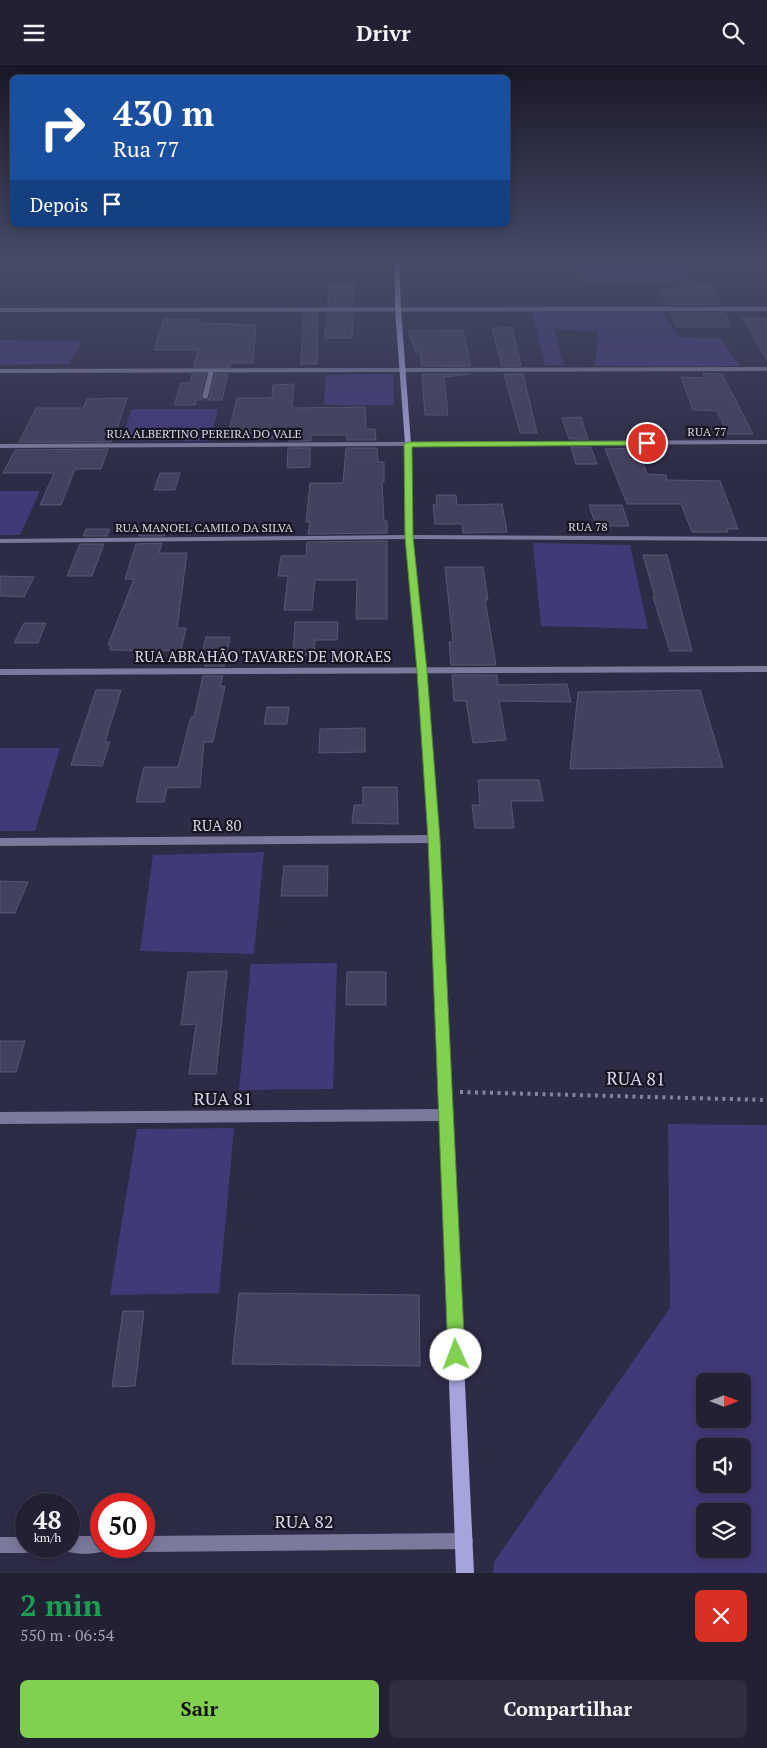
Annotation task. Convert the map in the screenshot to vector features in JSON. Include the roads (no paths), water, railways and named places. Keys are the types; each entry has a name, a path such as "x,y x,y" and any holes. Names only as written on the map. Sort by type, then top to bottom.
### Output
{"main road":[{"path":"400,331 408,444 409,537 422,671 434,839 465,1573"}],"street":[{"path":"0,371 767,369"},
{"path":"204,397 211,371"},
{"name":"RUA 77","path":"408,444 767,443"},
{"name":"RUA ALBERTINO PEREIRA DO VALE","path":"0,445 408,444"},
{"name":"RUA 78","path":"409,537 767,539"},
{"name":"RUA MANOEL CAMILO DA SILVA","path":"0,541 409,537"},
{"name":"RUA ABRAHÃO TAVARES DE MORAES","path":"0,672 767,669"},
{"name":"RUA 80","path":"0,842 434,839"},
{"name":"RUA 81","path":"0,1118 446,1115"},
{"name":"RUA 82","path":"155,1544 465,1541"},
{"path":"0,1545 15,1545"}]}
